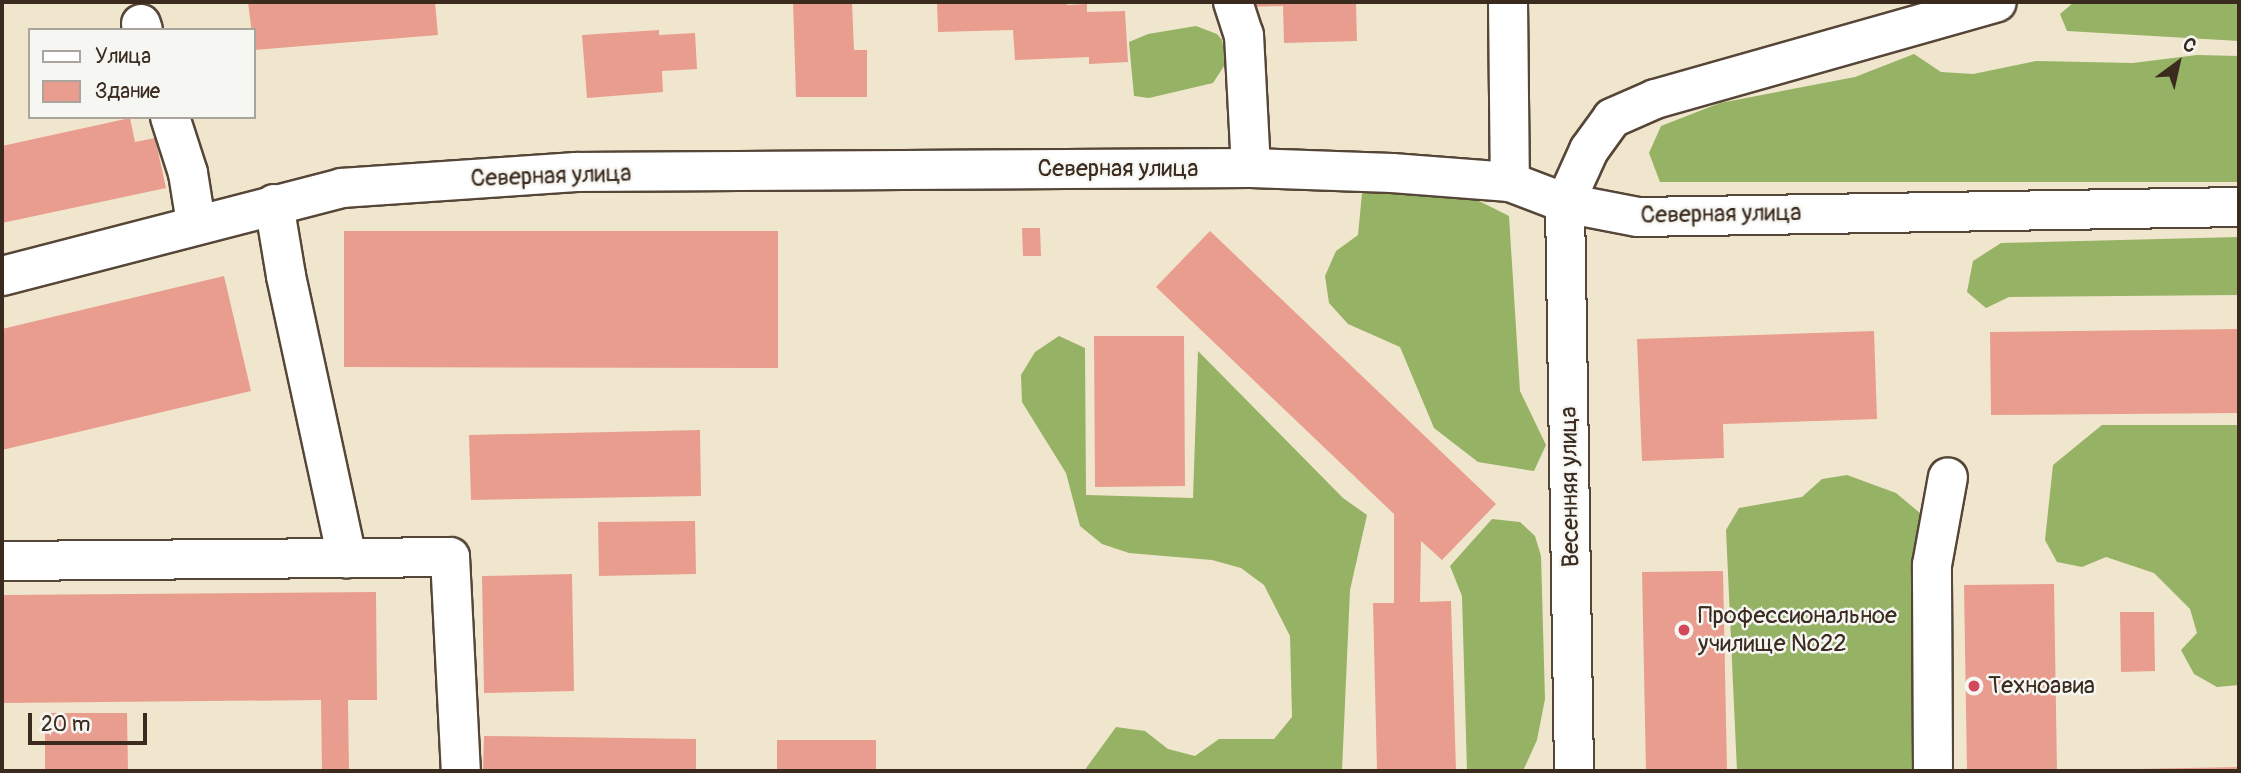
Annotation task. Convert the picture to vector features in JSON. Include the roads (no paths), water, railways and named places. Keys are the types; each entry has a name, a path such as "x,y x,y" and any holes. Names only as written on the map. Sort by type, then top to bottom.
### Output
{"street":[{"path":"1233,2 1244,35 1251,168"},
{"path":"1508,2 1510,182"},
{"path":"1565,203 1589,150 1612,118 1655,99 1947,9 1997,2"},
{"path":"171,119 188,173 196,223"},
{"name":"Северная улица","path":"2,276 196,223 368,184 575,172 1251,168 1392,173 1510,182 1565,203 1638,217 2239,207"},
{"name":"Весенняя улица","path":"1565,203 1574,771"},
{"path":"274,204 286,276 347,559"},
{"path":"1933,771 1932,565 1948,477"},
{"path":"2,561 450,557 461,771"}],"place":[{"name":"Профессиональное училище №22","path":"1684,630"},
{"name":"Техноавиа","path":"1974,686"}]}
